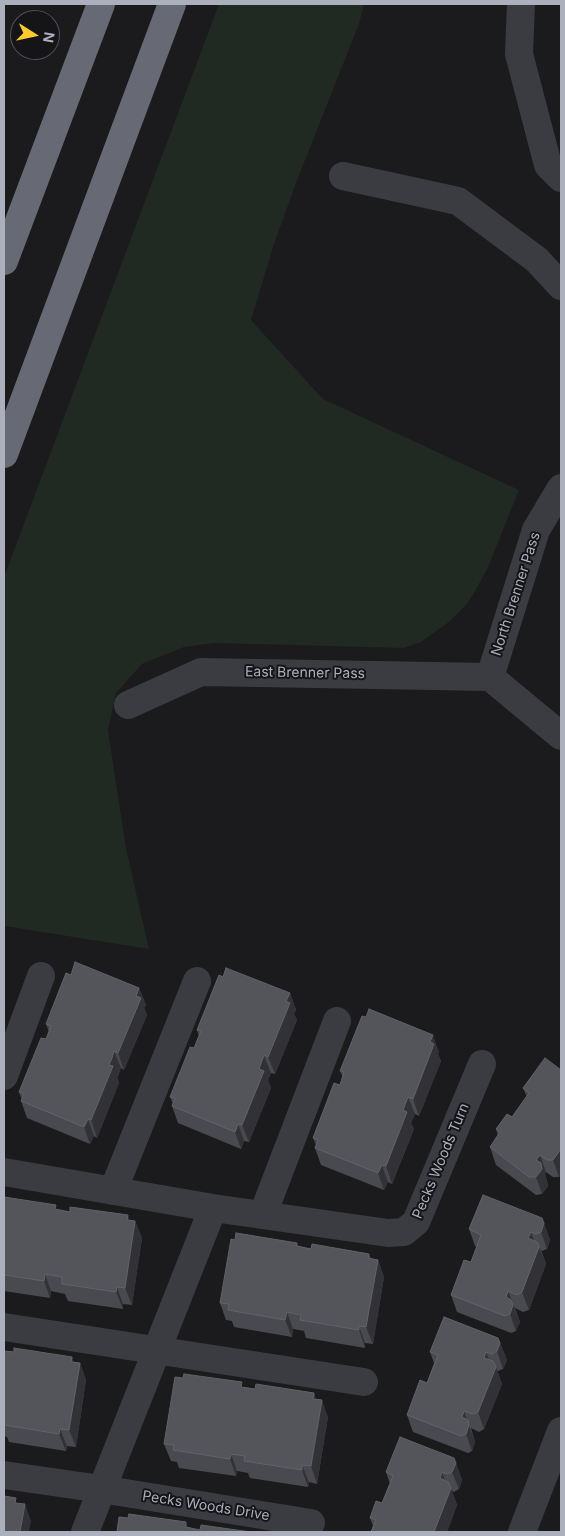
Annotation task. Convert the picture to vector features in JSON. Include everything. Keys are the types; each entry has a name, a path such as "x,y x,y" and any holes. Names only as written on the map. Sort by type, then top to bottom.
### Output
{"highway":[{"path":"4,260 101,4"},
{"path":"4,454 172,4"}],"street":[{"path":"521,4 519,54 548,165 561,178"},
{"path":"343,176 458,201 538,260 561,286"},
{"name":"North Brenner Pass","path":"490,677 536,530 561,488"},
{"name":"East Brenner Pass","path":"128,705 201,672 490,677"},
{"path":"490,677 561,736"},
{"path":"4,1076 41,976"},
{"path":"113,1191 197,981"},
{"path":"263,1214 336,1022"},
{"name":"Pecks Woods Turn","path":"4,1172 213,1208 388,1233 404,1232 416,1222 482,1064"},
{"path":"84,1532 213,1208"},
{"path":"4,1327 364,1382"},
{"path":"522,1532 561,1431"},
{"name":"Pecks Woods Drive","path":"4,1476 101,1489 311,1523"}],"shaded area":[{"path":"219,4 364,4 359,24 274,244 251,320 323,399 519,490 487,570 468,603 449,622 421,642 404,648 215,643 184,647 142,664 116,693 108,730 126,848 149,949 4,926 4,577"}],"building":[{"path":"75,962 139,988 136,996 141,998 118,1053 114,1051 109,1065 113,1066 91,1120 88,1119 84,1127 21,1101 24,1094 19,1092 41,1038 46,1039 51,1026 46,1024 66,973 71,975"},
{"path":"226,968 290,993 286,1001 290,1003 268,1057 264,1055 259,1069 264,1071 242,1125 238,1124 235,1132 172,1106 175,1098 170,1097 190,1047 194,1048 201,1031 197,1030 219,975 223,977"},
{"path":"369,1009 433,1035 430,1042 434,1044 413,1099 408,1097 403,1110 407,1112 386,1166 382,1165 378,1173 315,1148 318,1140 313,1138 334,1083 340,1085 344,1072 340,1071 362,1016 366,1017"},
{"path":"545,1058 561,1070 561,1149 553,1160 547,1160 540,1155 536,1160 541,1163 542,1169 536,1177 529,1177 490,1147 500,1132 496,1129 507,1114 512,1117 529,1093 523,1088"},
{"path":"483,1195 542,1218 544,1223 541,1232 536,1234 531,1232 528,1238 537,1242 539,1247 522,1292 517,1295 508,1291 506,1297 511,1300 513,1305 510,1314 505,1316 451,1295 464,1260 471,1262 481,1235 469,1229"},
{"path":"4,1197 56,1205 55,1209 70,1212 70,1207 128,1215 127,1220 135,1221 125,1288 117,1287 116,1292 62,1284 62,1277 45,1274 44,1281 4,1275"},
{"path":"236,1233 297,1243 297,1246 311,1249 312,1244 369,1254 368,1258 378,1260 366,1327 359,1326 359,1330 300,1320 301,1315 287,1312 285,1320 228,1310 229,1304 220,1303 231,1239 235,1240"},
{"path":"444,1317 498,1338 500,1343 497,1351 492,1354 486,1352 484,1358 493,1361 496,1367 478,1412 473,1414 464,1411 462,1417 468,1420 469,1425 466,1434 461,1436 407,1415 420,1380 427,1383 438,1355 430,1352"},
{"path":"14,1348 72,1357 71,1362 80,1363 69,1430 60,1429 59,1434 4,1425 4,1351 14,1352"},
{"path":"184,1374 242,1382 241,1387 255,1389 256,1384 314,1393 313,1399 322,1400 311,1466 302,1465 302,1470 244,1461 245,1456 231,1454 230,1459 173,1450 174,1445 164,1444 175,1377 183,1378"},
{"path":"400,1437 454,1458 456,1463 452,1472 448,1474 442,1472 440,1478 448,1482 451,1488 434,1532 371,1532 376,1520 370,1518 376,1501 382,1503 393,1476 386,1472"},
{"path":"4,1496 16,1498 15,1503 25,1504 20,1532 4,1532"},
{"path":"129,1514 186,1522 186,1527 200,1530 201,1525 251,1532 117,1532 119,1517 128,1518"}]}
